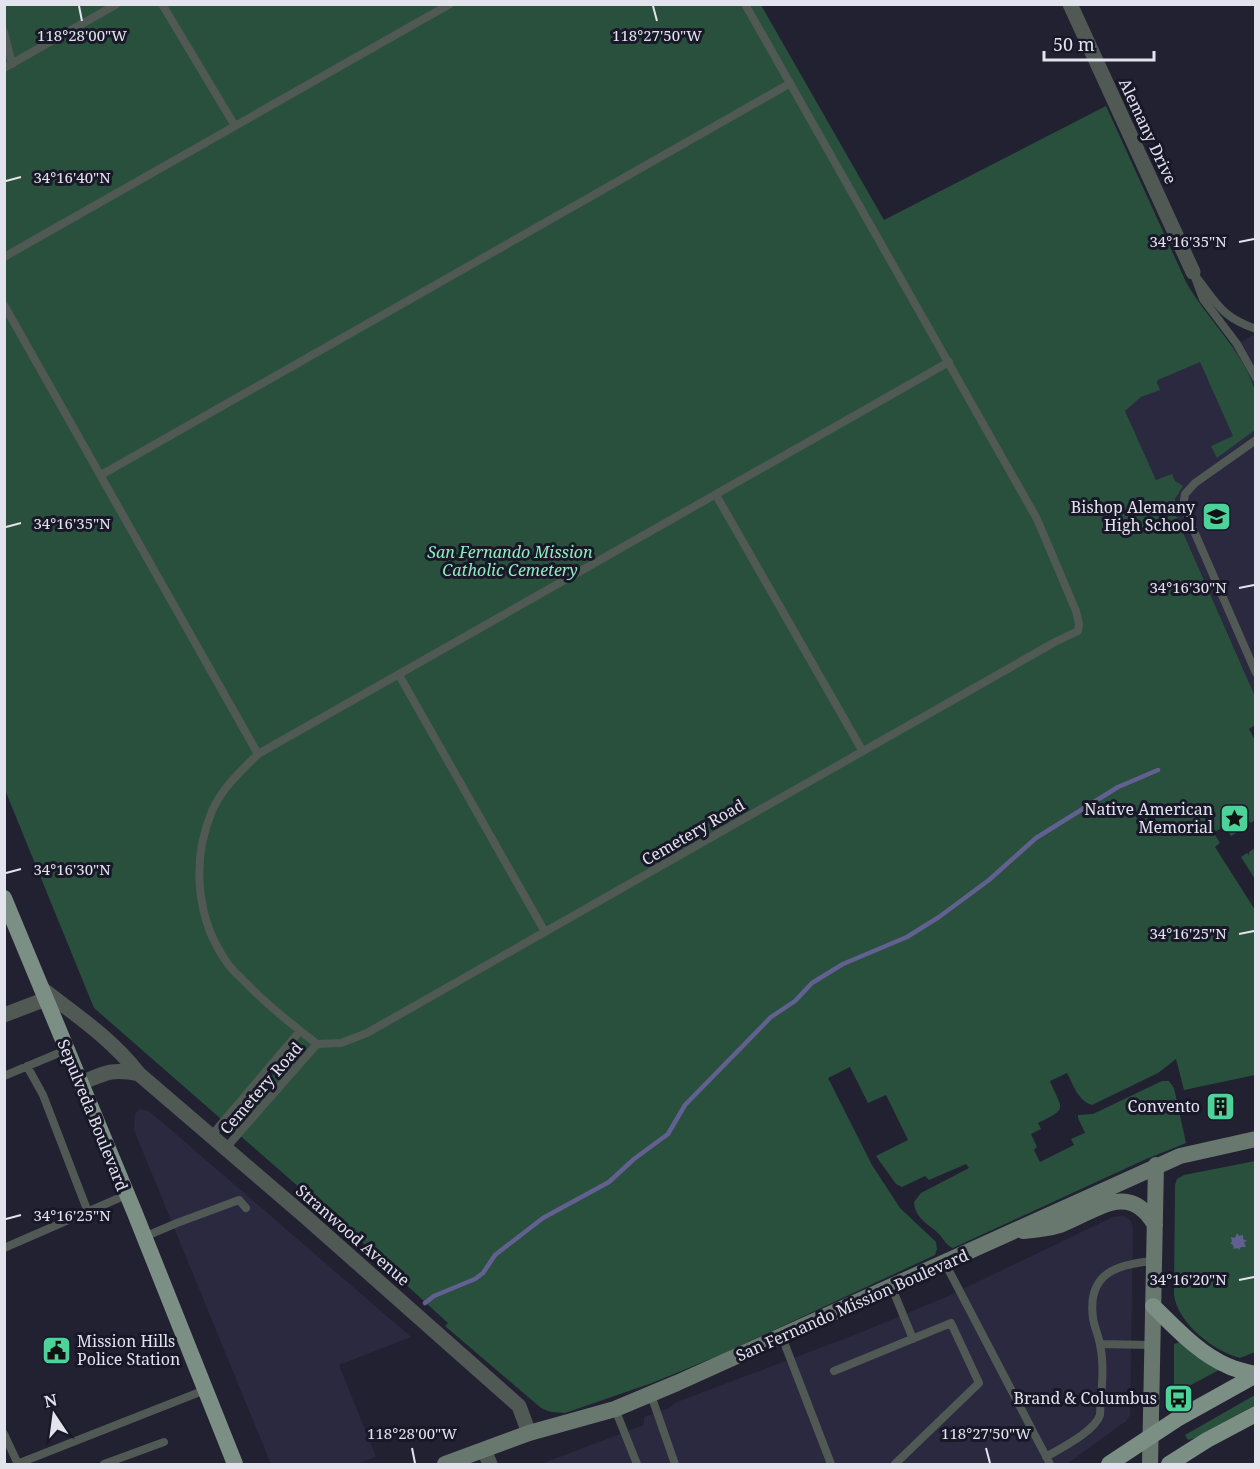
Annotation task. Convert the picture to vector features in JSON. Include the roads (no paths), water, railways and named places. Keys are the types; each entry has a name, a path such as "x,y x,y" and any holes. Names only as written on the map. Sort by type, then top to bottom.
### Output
{"main road":[{"name":"Sepulveda Boulevard","path":"4,898 235,1464"},
{"name":"San Fernando Mission Boulevard","path":"445,1464 487,1457 529,1433 615,1409 651,1395 892,1288 1156,1165 1199,1150 1256,1138"},
{"path":"1150,1464 1156,1165"},
{"path":"1010,1233 1048,1229 1117,1202 1131,1202 1144,1209 1155,1225"},
{"path":"1153,1305 1205,1353 1229,1366 1256,1375"},
{"path":"1109,1464 1177,1419 1256,1375"},
{"path":"1169,1464 1207,1440 1256,1414"}],"street":[{"name":"Alemany Drive","path":"1070,4 1193,272"},
{"path":"4,1015 44,993"},
{"name":"Stranwood Avenue","path":"44,993 106,1038 139,1074 308,1219 519,1406 529,1433"},
{"path":"81,1083 110,1071 121,1070 139,1074"}],"lane":[{"path":"4,32 8,66 117,4"},
{"path":"162,4 235,126"},
{"path":"4,257 450,4"},
{"path":"300,1031 265,1003 228,965 210,932 201,900 199,873 203,841 213,810 231,780 258,754 949,362 789,84 746,4"},
{"path":"101,475 789,84"},
{"path":"1193,272 1223,312 1256,329"},
{"path":"1193,272 1203,299 1237,344 1256,378"},
{"path":"4,304 258,754"},
{"name":"Cemetery Road","path":"211,1136 300,1031 317,1044 341,1043 367,1033 862,750 1078,631 1076,611 1037,519 949,362"},
{"path":"1256,440 1196,483 1185,494 1183,506 1256,673"},
{"path":"716,495 862,750"},
{"path":"399,675 545,932"},
{"name":"Cemetery Road","path":"225,1149 317,1044"},
{"path":"4,1076 66,1050"},
{"path":"27,1066 46,1103 88,1212"},
{"path":"4,1248 126,1195"},
{"path":"143,1238 239,1200 246,1208"},
{"path":"945,1263 1048,1460 1098,1421 1100,1415 1100,1344 1093,1319 1092,1304 1095,1286 1103,1276 1116,1268 1154,1262"},
{"path":"892,1288 913,1339"},
{"path":"834,1371 951,1323 979,1383 894,1464"},
{"path":"782,1336 831,1464"},
{"path":"1100,1344 1152,1345"},
{"path":"4,1434 17,1464 205,1390"},
{"path":"651,1395 675,1464"},
{"path":"615,1409 637,1464"},
{"path":"104,1464 164,1442"}],"waterway":[{"path":"425,1303 434,1296 475,1279 483,1273 495,1255 543,1218 609,1182 634,1159 668,1134 685,1105 771,1017 795,1001 812,983 843,964 907,937 939,917 989,880 1036,838 1118,787 1158,770"}],"place":[{"name":"Bishop Alemany High School","path":"1216,516"},
{"name":"Native American Memorial","path":"1234,818"},
{"name":"Convento","path":"1221,1106"},
{"name":"Mission Hills Police Station","path":"56,1350"},
{"name":"Brand & Columbus","path":"1178,1398"}],"park label":[{"name":"San Fernando Mission Catholic Cemetery","path":"510,561"}]}
